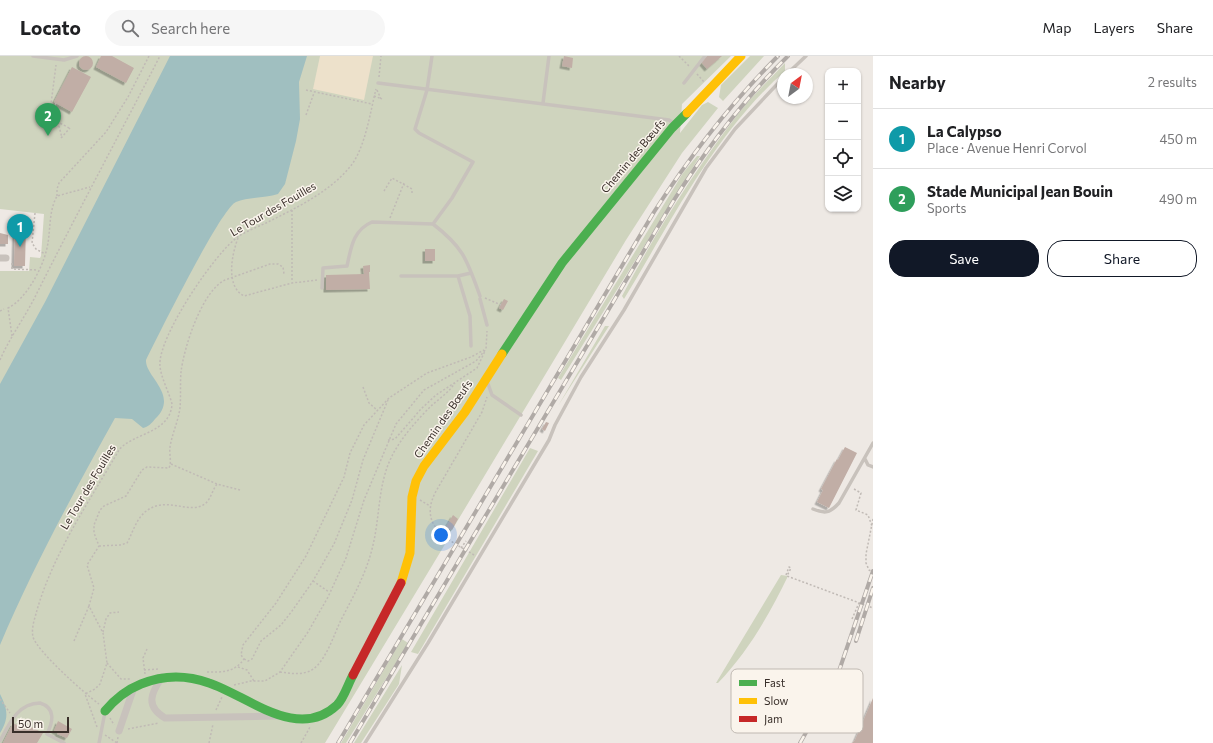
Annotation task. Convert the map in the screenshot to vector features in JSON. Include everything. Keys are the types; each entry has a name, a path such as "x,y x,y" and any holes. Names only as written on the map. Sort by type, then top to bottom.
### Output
{"street":[{"name":"Chemin des Bœufs","path":"315,719 331,711 343,697 402,582 410,553 412,497 416,481 424,466 460,420 562,263 675,124 741,56"},
{"path":"163,673 152,693 151,701 158,714 165,718 279,716 304,720 315,719"},
{"path":"105,711 132,683 145,682 163,673 211,683 279,716"},
{"path":"119,730 132,683"}],"lane":[{"path":"33,56 64,60 77,56"},
{"path":"432,56 427,90 415,129 419,133 473,162 452,198 433,224"},
{"path":"543,102 548,56"},
{"path":"684,83 705,56"},
{"path":"793,68 806,56"},
{"path":"378,83 427,90 434,89 543,102 669,120 675,124"},
{"path":"365,743 456,597 549,440 555,425 582,377 624,310 706,168 735,129 777,84"},
{"path":"322,288 322,268 347,266 356,232 365,225 372,222 433,224 450,237 460,248 480,297 487,325"},
{"path":"401,276 458,276 471,273"},
{"path":"458,276 470,316 471,346"},
{"path":"484,381 492,395 521,415"},
{"path":"813,509 821,512 833,510 873,443"},
{"path":"865,457 865,462 873,467"},
{"path":"0,741 12,717 22,709 40,703 47,707 52,715 52,723 47,734 64,743"},
{"path":"99,743 105,711"}],"path":[{"path":"12,336 8,308 23,297 45,254 52,206 57,196 59,183 106,132 128,97 149,56"},
{"path":"0,360 30,306 90,187 160,56"},
{"name":"Le Tour des Fouilles","path":"119,730 101,705 85,694 38,646 33,636 32,627 43,589 65,541 119,450 129,440 139,438 153,431 168,416 172,404 160,366 164,345 186,300 229,244 238,236 292,210 333,182 349,168 358,152 378,83 382,56"},
{"path":"57,59 51,104 56,104 58,122 62,138 71,128 58,122"},
{"path":"306,90 314,93 372,104"},
{"path":"374,96 382,99 376,90"},
{"path":"306,114 314,93"},
{"path":"384,191 392,178 404,183 412,189 410,192 412,193"},
{"path":"389,223 391,212 404,183"},
{"path":"57,196 90,187"},
{"path":"292,210 292,283"},
{"path":"35,213 32,243 36,249 45,254"},
{"path":"238,236 233,255 232,278 235,289 244,296 292,283 319,280"},
{"path":"3,258 12,259 12,269 38,270"},
{"path":"99,546 94,533 94,524 100,510 104,506 126,496 142,470 146,467 163,469 169,468 171,464 170,446 180,407 180,386 186,346 192,328 212,292 219,282 270,264 278,264 283,267 284,274"},
{"path":"480,297 501,305"},
{"path":"388,440 395,439 436,395 477,368 486,349 487,325"},
{"path":"389,398 363,460 344,519 334,544 313,581 281,625 261,641 252,658 248,661 244,659 241,655 243,646 276,604 306,556 344,477 350,453 364,425 389,398 427,373 471,357 486,349"},
{"path":"209,743 214,718 225,690 237,683 265,681 280,672 308,632 330,593 346,558 364,500 396,424 424,390 476,361 486,349"},
{"path":"430,506 435,493 485,406 487,394 484,381"},
{"path":"280,672 296,674 309,672 315,668 324,657 356,595 368,565 378,521 385,473 392,454 422,415 455,383"},
{"path":"363,386 369,403 377,410"},
{"path":"171,464 217,484 240,490"},
{"path":"99,546 120,545 127,542 134,526 149,509 161,505 172,504 186,507 196,507 206,503 217,484"},
{"path":"848,486 861,493 856,510 868,516 872,526"},
{"path":"412,497 424,501 430,506 436,529 446,539 471,553"},
{"path":"873,519 866,563 869,570 873,572"},
{"path":"446,539 450,532"},
{"path":"462,548 466,541"},
{"path":"74,641 89,606 94,588 87,565 99,546"},
{"path":"786,575 789,567 791,568 788,576 873,608"},
{"path":"313,581 330,593"},
{"path":"852,620 859,603"},
{"path":"89,606 103,633"},
{"path":"85,694 95,689 100,684 107,663 103,633 106,619 110,613 120,612"},
{"path":"145,682 143,658 147,650"},
{"path":"204,672 228,672 238,666 244,659"},
{"path":"107,663 121,679 132,683"},
{"path":"238,666 247,670 254,681"},
{"path":"144,670 163,673"},
{"path":"0,698 7,708"},
{"path":"117,743 119,730 162,722 165,718"},
{"path":"301,743 315,719"}],"green space":[{"path":"0,56 731,56 682,104 680,133 702,105 708,102 718,108 682,153 626,240 452,530 444,538 447,541 325,743 0,743 0,271 29,271 30,257 40,258 44,214 0,209"},
{"path":"750,56 764,56 723,101 719,97 721,85"},
{"path":"785,63 785,68 780,68"},
{"path":"777,71 777,79 760,95 737,122 696,179 624,299 622,296 676,202 706,157 743,107"},
{"path":"697,156 700,156 561,380 558,378 683,173"},
{"path":"605,326 609,326 558,406"},
{"path":"530,448 538,451 418,654 411,652"},
{"path":"781,575 788,576 765,619 739,659 718,683 716,683"},
{"path":"402,639 408,643 346,743 341,743"},
{"path":"402,665 399,684 361,743 354,743"}],"sand":[{"path":"320,56 373,56 364,100 313,89"}],"water":[{"path":"170,56 307,56 299,82 300,119 285,184 278,194 245,199 236,202 228,210 217,226 175,302 146,360 150,373 163,394 164,402 162,410 147,427 143,428 132,419 115,418 40,558 0,645 0,384 45,302"},
{"path":"0,694 6,709 6,718 0,733"}],"building":[{"path":"86,56 91,58 93,63 91,68 86,70 81,68 79,63 81,58"},
{"path":"101,56 112,56 134,68 126,83 96,67"},
{"path":"564,56 573,58 572,68 562,66"},
{"path":"707,56 722,56 707,69 701,62"},
{"path":"72,67 91,77 72,112 54,102"},
{"path":"15,226 26,226 25,266 14,266"},
{"path":"0,233 8,235 8,244 0,244"},
{"path":"425,249 435,249 435,261 425,261"},
{"path":"370,265 370,289 326,290 326,275 364,274 363,266"},
{"path":"504,299 508,301 503,310 499,308"},
{"path":"546,422 549,423 545,431 542,429"},
{"path":"845,447 857,453 829,508 817,502 823,490 821,489"},
{"path":"453,515 458,519 452,530 446,527"},
{"path":"873,698 873,743 852,743 858,733 863,733 863,721"},
{"path":"58,721 72,729 67,738 57,734 58,733 54,731"},
{"path":"13,723 27,730 30,726 43,733 37,743 3,743"}],"railway":[{"path":"338,743 654,212 712,131 744,92 778,56"},
{"path":"350,743 674,200 713,143 741,107 788,56"},
{"path":"840,669 873,571"},
{"path":"856,641 873,588"},
{"path":"800,743 806,733"}],"traffic: fast":[{"path":"502,354 562,263 672,128 687,113"},
{"path":"105,711 121,695 141,684 158,679 184,677 201,680 224,689 273,713 290,718 306,719 322,715 337,705 344,695 353,675"}],"traffic: slow":[{"path":"687,113 741,56"},
{"path":"401,583 410,553 412,497 416,481 424,466 465,412 502,354"}],"traffic: jam":[{"path":"353,675 401,583"}],"place":[{"name":"Stade Municipal Jean Bouin","path":"48,136"},
{"name":"La Calypso","path":"20,247"}]}
